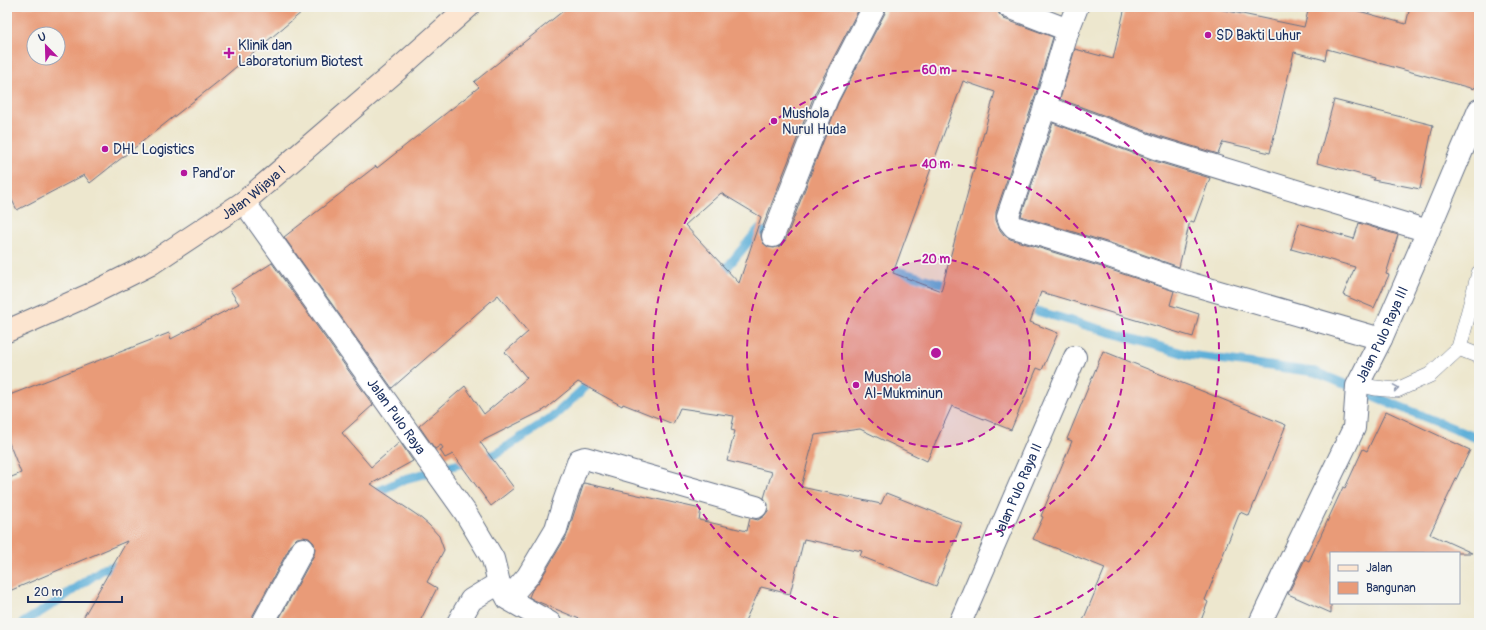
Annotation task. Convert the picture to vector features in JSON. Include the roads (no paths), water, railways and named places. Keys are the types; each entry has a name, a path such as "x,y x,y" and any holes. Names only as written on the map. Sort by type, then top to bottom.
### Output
{"main road":[{"name":"Jalan Wijaya I","path":"7,331 90,295 149,265 244,202 468,7"}],"street":[{"path":"773,236 827,98 874,7"},
{"path":"1009,7 1068,30"},
{"path":"1077,7 1068,30 1045,106 1008,216 1014,227 1109,256 1188,283 1381,339"},
{"path":"1045,106 1155,148 1428,231"},
{"name":"Jalan Pulo Raya III","path":"1260,623 1354,428 1358,385 1381,339 1479,110"},
{"name":"Jalan Pulo Raya","path":"244,202 465,512 492,559 504,591"},
{"name":"Jalan Pulo Raya II","path":"960,623 1075,357"},
{"path":"458,623 471,600 504,591 528,576 556,529 578,460 581,458 756,506"},
{"path":"263,623 303,549"},
{"path":"504,591 550,623"}],"lane":[{"path":"1358,385 1396,390 1430,375 1460,348 1479,272"},
{"path":"1460,348 1479,356"}],"waterway":[{"path":"717,276 725,270 758,230 797,243"},
{"path":"883,267 953,287"},
{"path":"1023,307 1189,355 1315,372 1479,439"},
{"path":"370,495 405,479 496,454 554,416 594,379"},
{"path":"23,623 103,569 124,564"}],"place":[{"name":"SD Bakti Luhur","path":"1208,35"},
{"name":"Klinik dan Laboratorium Biotest","path":"229,53"},
{"name":"Mushola Nurul Huda","path":"774,121"},
{"name":"DHL Logistics","path":"105,149"},
{"name":"Pand’or","path":"184,173"},
{"name":"Mushola Al-Mukminun","path":"856,385"}]}
